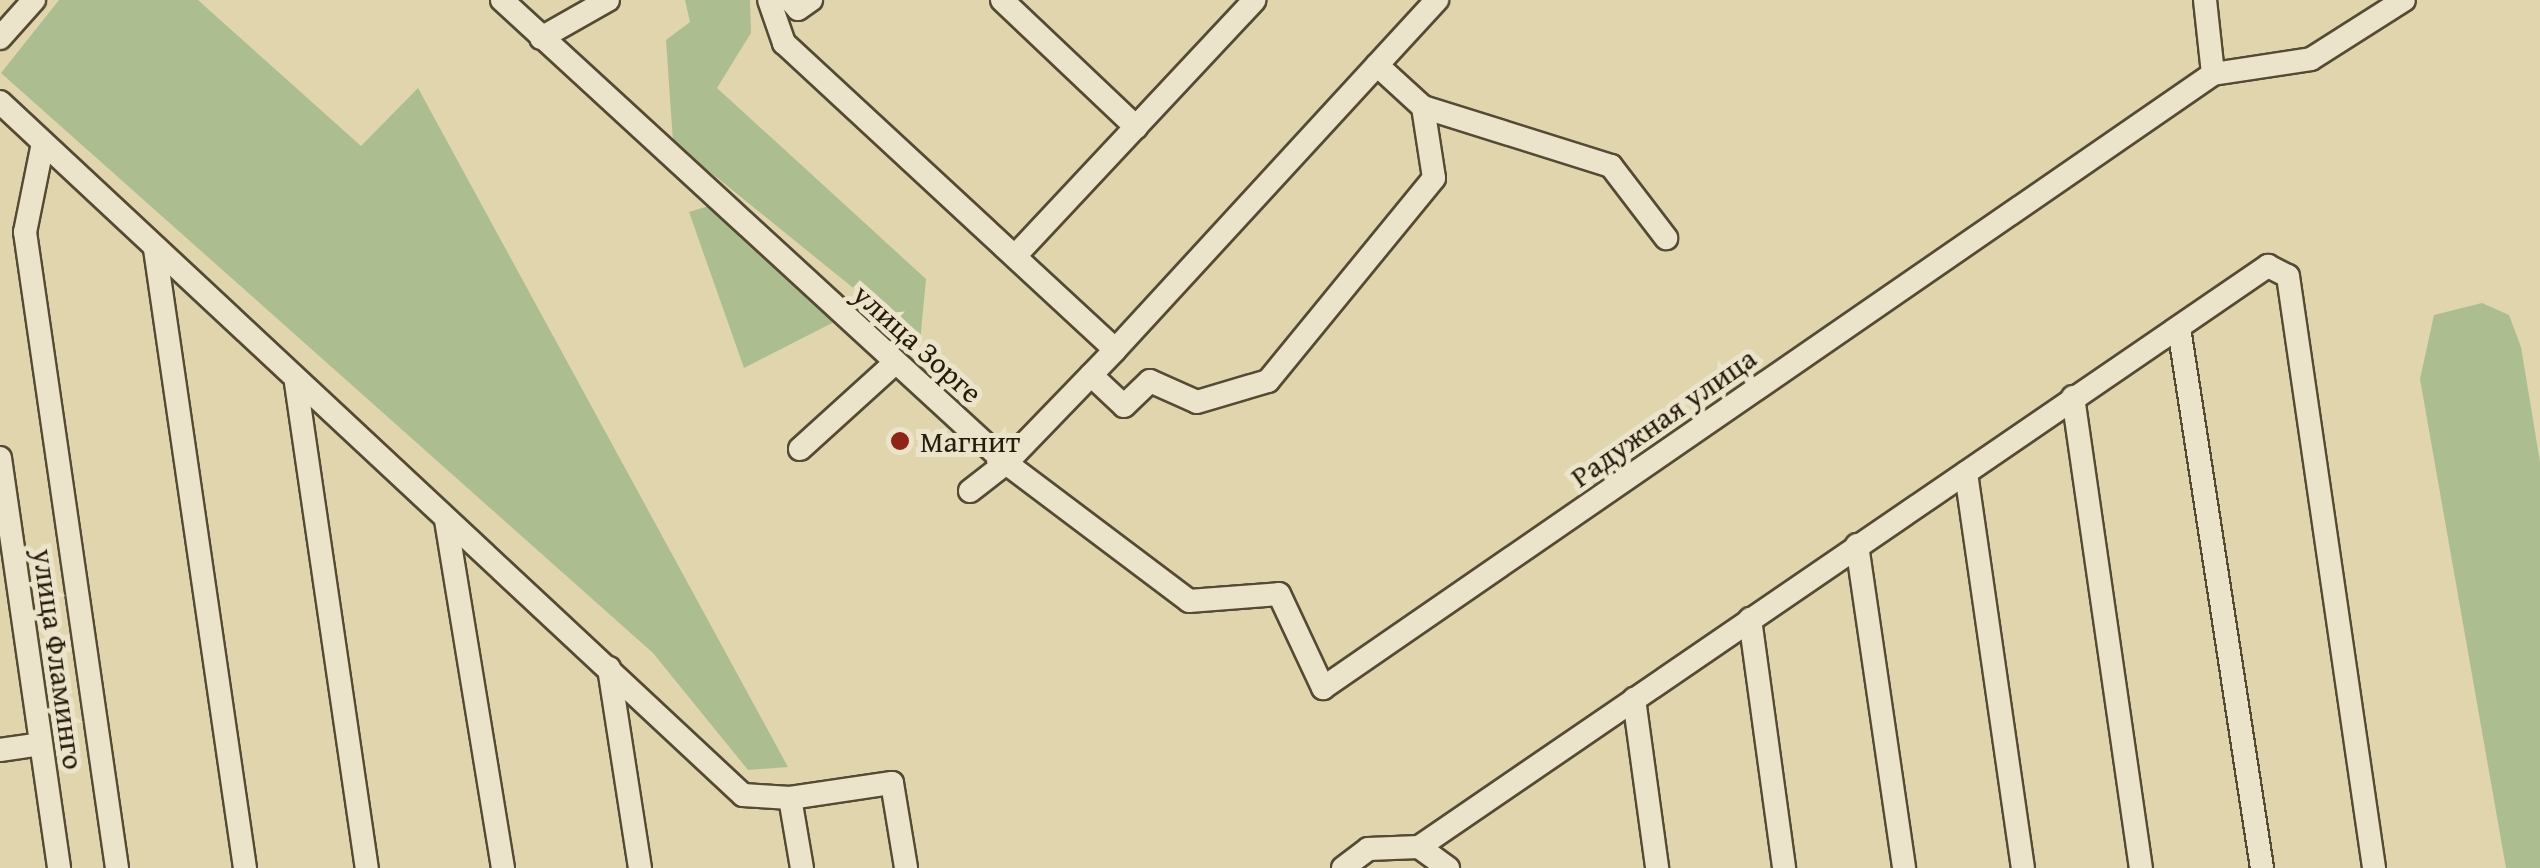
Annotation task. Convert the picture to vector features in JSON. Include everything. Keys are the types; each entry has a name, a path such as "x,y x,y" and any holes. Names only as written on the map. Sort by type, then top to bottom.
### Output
{"street":[{"path":"0,38 34,0"},
{"name":"улица Зорге","path":"502,0 1006,463"},
{"path":"542,38 608,0"},
{"path":"769,0 784,43 1115,350"},
{"path":"790,0 798,9 811,0"},
{"path":"1002,0 1136,127"},
{"path":"1016,255 1255,0"},
{"path":"2204,0 2214,74"},
{"name":"Радужная улица","path":"1006,463 1188,601 1280,594 1324,688 2214,74 2311,59 2404,0"},
{"path":"970,491 1006,463 1115,350 1377,65 1426,4"},
{"path":"1377,65 1423,107 1611,166 1666,238"},
{"path":"0,102 296,383 743,795 790,798 892,783 906,868"},
{"path":"1091,375 1124,406 1150,380 1197,402 1268,381 1434,178 1423,107"},
{"path":"43,143 24,232 117,868"},
{"path":"156,249 245,868"},
{"path":"1343,868 1368,850 1419,847 2268,266 2288,276 2374,868"},
{"path":"2179,328 2262,868"},
{"path":"800,449 895,362"},
{"path":"296,383 367,868"},
{"path":"2073,397 2141,868"},
{"name":"улица Фламинго","path":"0,458 59,868"},
{"path":"1966,472 2023,868"},
{"path":"446,520 503,868"},
{"path":"1857,546 1904,868"},
{"path":"1750,619 1784,868"},
{"path":"608,668 640,868"},
{"path":"1634,699 1658,868"},
{"path":"0,750 42,744"},
{"path":"790,798 802,868"},
{"path":"1419,847 1448,868"}],"green space":[{"path":"59,0 198,0 361,146 418,88 788,767 748,770 653,653 1,73"},
{"path":"685,0 750,0 751,33 717,88 926,279 920,342 673,142 666,40 690,22"},
{"path":"725,201 838,320 744,368 689,212"},
{"path":"2482,303 2509,315 2521,347 2540,462 2540,868 2506,868 2420,379 2434,315"}],"place":[{"name":"Магнит","path":"900,441"}]}
